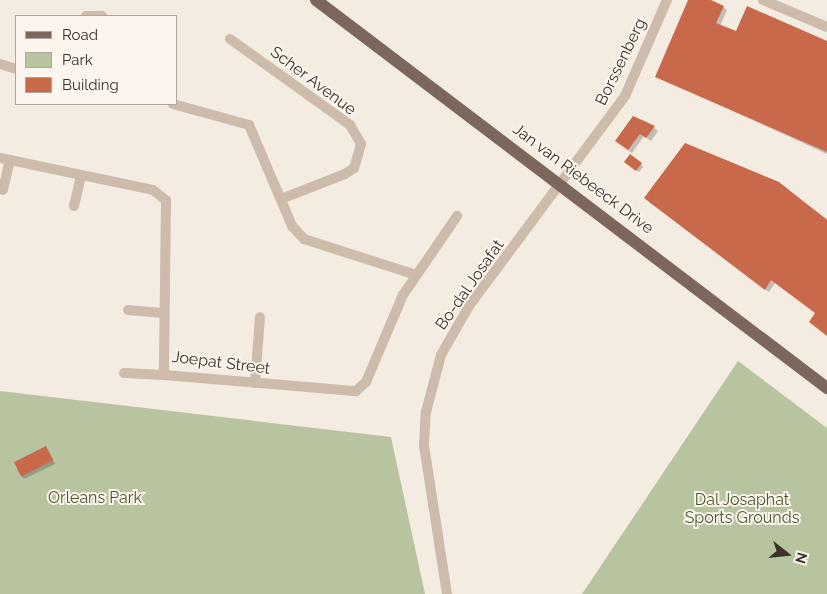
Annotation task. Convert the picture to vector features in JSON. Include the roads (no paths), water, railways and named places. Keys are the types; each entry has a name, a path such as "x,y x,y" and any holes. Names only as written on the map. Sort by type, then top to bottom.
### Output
{"main road":[{"name":"Jan van Riebeeck Drive","path":"316,0 564,184 827,388"}],"street":[{"name":"Borssenberg","path":"564,184 625,96 667,0"},
{"path":"763,0 827,27"},
{"name":"Scher Avenue","path":"230,39 350,125 361,144 354,168 345,174 281,199"},
{"path":"0,64 15,69"},
{"path":"177,105 249,125 292,226 304,240 416,275"},
{"path":"3,190 5,159"},
{"name":"Joepat Street","path":"5,159 152,190 166,200 164,375 349,392 362,387 416,275 457,216"},
{"path":"74,206 81,176"},
{"name":"Bo-dal Josafat","path":"447,594 426,480 424,445 432,382 441,355 469,306 564,184"},
{"path":"128,310 164,313"},
{"path":"254,383 260,317"},
{"path":"124,373 164,375"}],"park label":[{"name":"Orleans Park","path":"95,498"},
{"name":"Dal Josaphat Sports Grounds","path":"742,509"}]}
